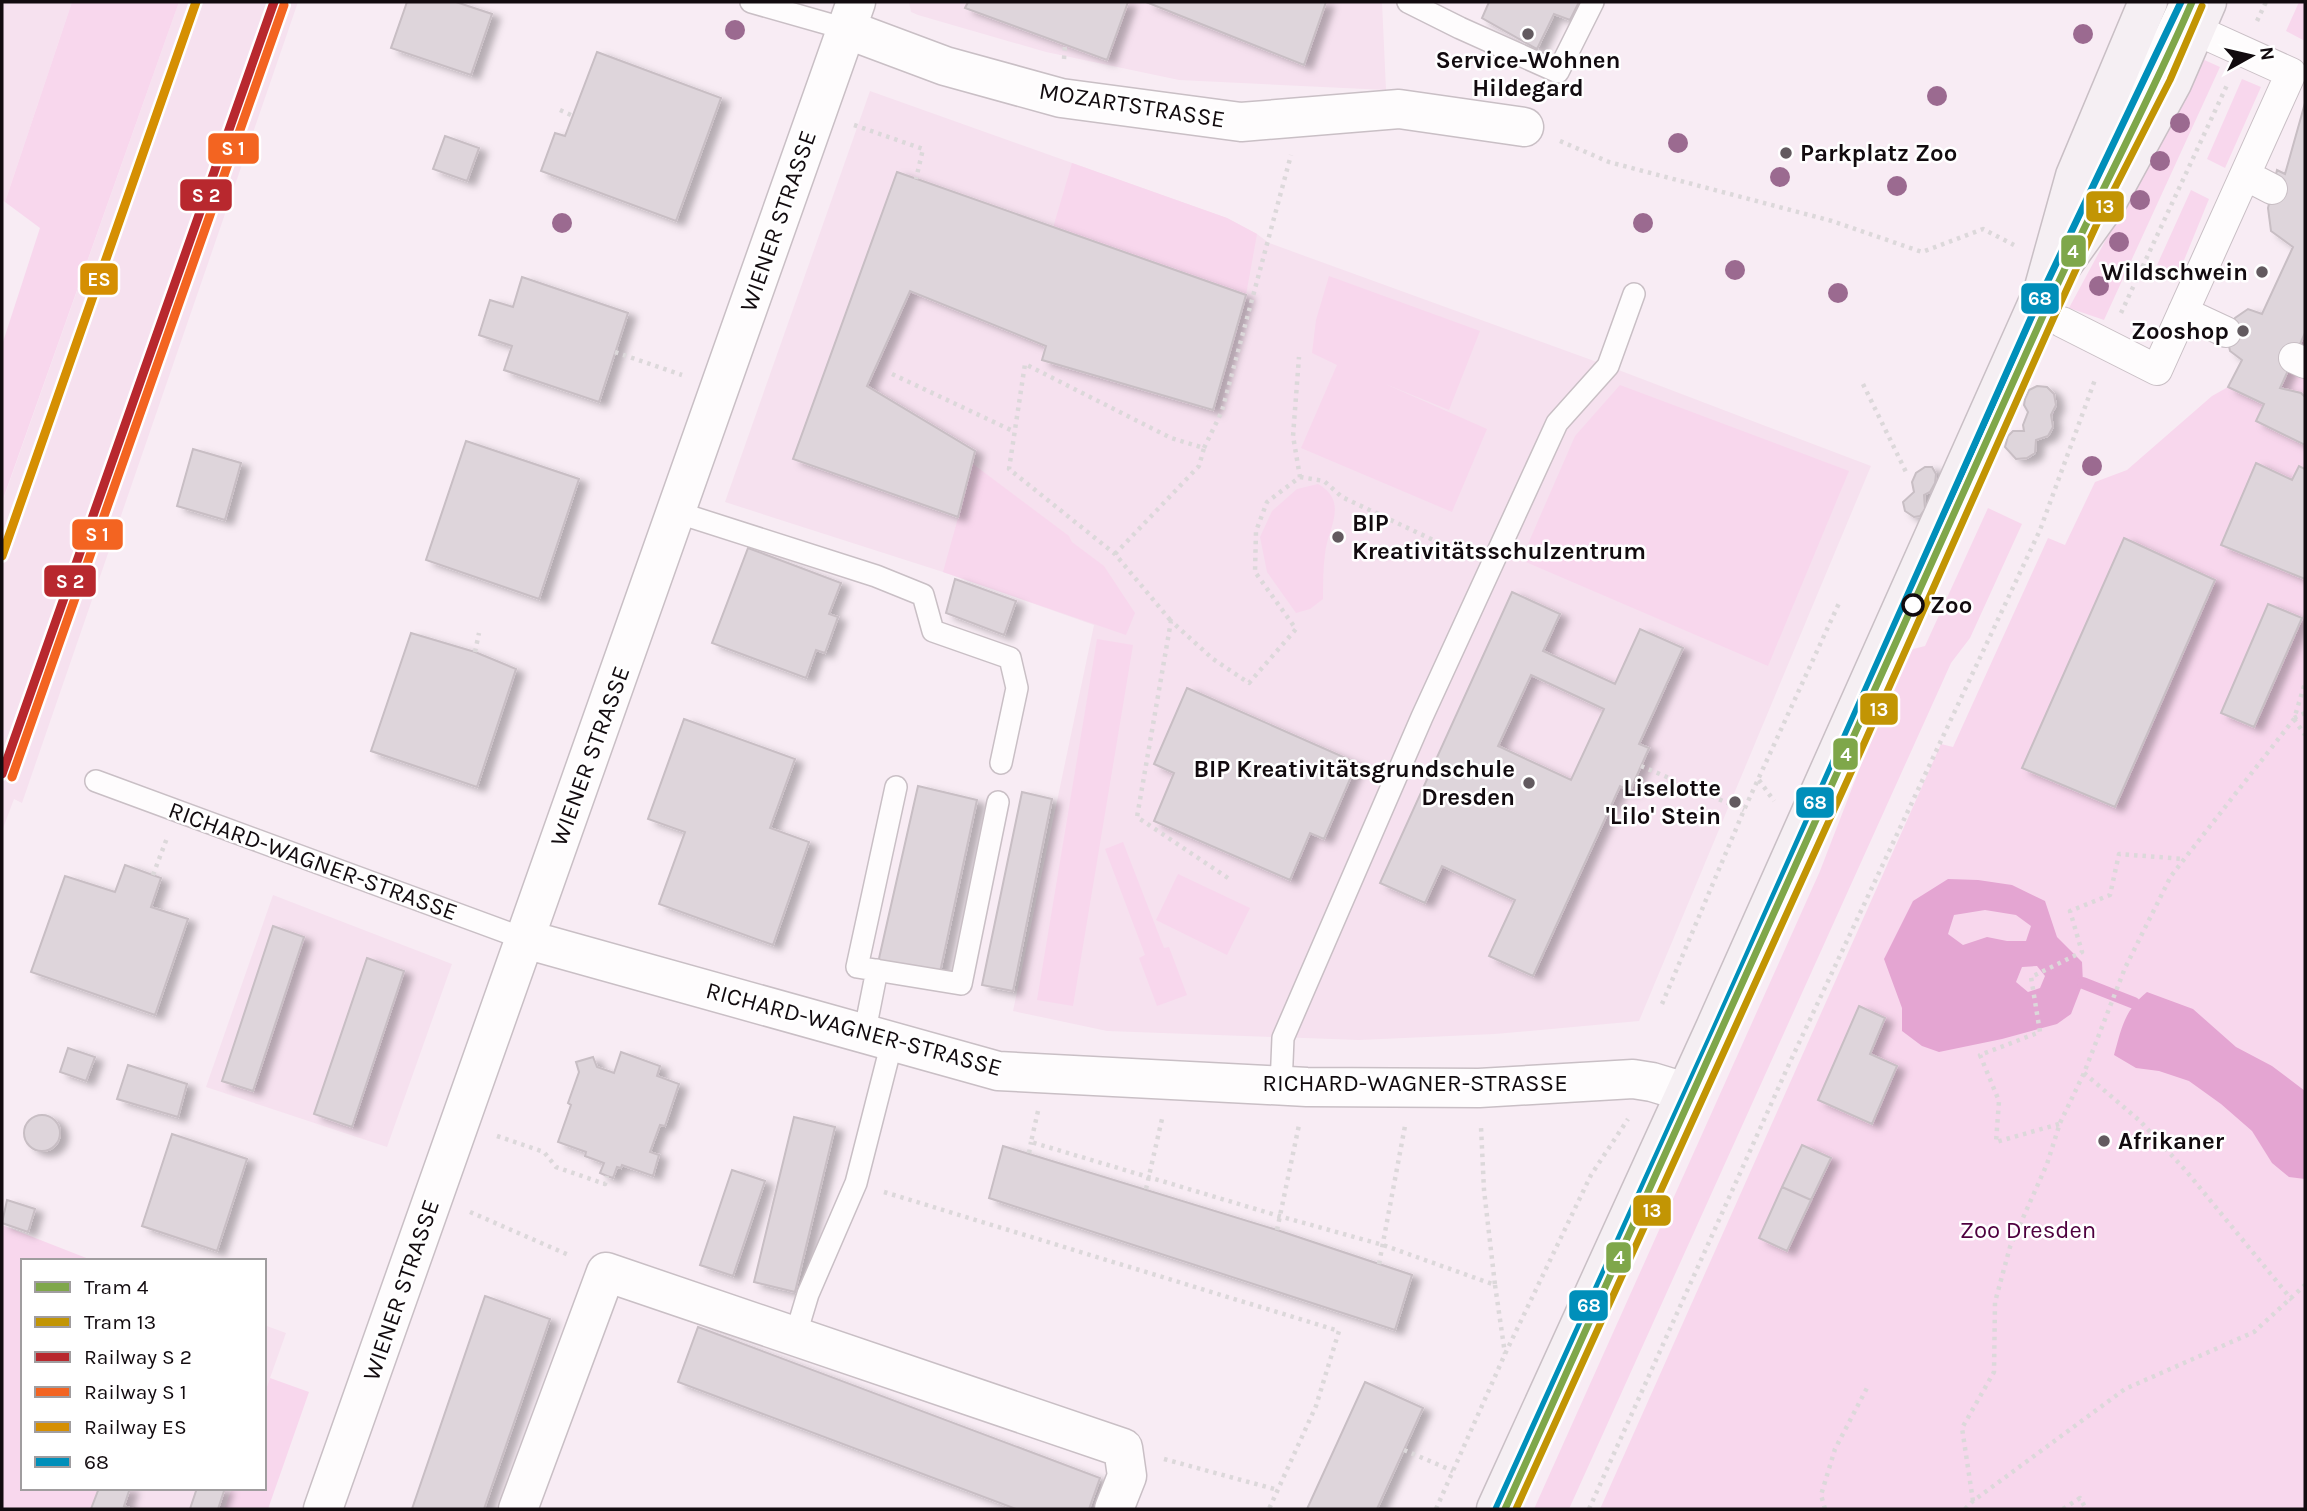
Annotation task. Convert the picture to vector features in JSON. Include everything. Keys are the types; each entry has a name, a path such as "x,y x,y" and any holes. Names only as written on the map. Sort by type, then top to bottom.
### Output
{"main road":[{"path":"2052,307 2075,176 2176,10"},
{"path":"1496,1509 1685,1092 2052,307 2172,83 2176,10"}],"street":[{"path":"2052,307 2108,345 2157,370 2291,73 2243,52 2176,10"},
{"name":"WIENER STRASSE","path":"323,1509 851,15"},
{"name":"MOZARTSTRASSE","path":"851,15 945,66 1060,98 1241,122 1399,109 1524,127"},
{"path":"2245,175 2272,189"},
{"path":"2183,312 2225,332"},
{"name":"RICHARD-WAGNER-STRASSE","path":"525,939 878,1039 998,1070 1294,1087 1479,1088 1633,1079 1685,1092"},
{"path":"518,1509 606,1272 1123,1448 1126,1476 1114,1509"}],"lane":[{"name":"MOZARTSTRASSE","path":"751,2 851,15"},
{"path":"1408,2 1558,72 1592,2"},
{"path":"1294,1087 1283,1038 1418,727 1557,422 1608,366 1634,294"},
{"path":"676,512 876,576 923,595 933,631 1010,658 1017,688 1001,763"},
{"name":"RICHARD-WAGNER-STRASSE","path":"96,781 525,939"},
{"path":"896,787 857,967 961,984 998,802"},
{"path":"795,1337 808,1294 856,1183 878,1039 877,970"}],"path":[{"path":"1589,1509 1790,1062 2040,530 2108,345 2266,2"},
{"path":"560,110 573,116"},
{"path":"817,113 923,149 916,179"},
{"path":"1115,554 1199,466 1204,448 1222,411 1269,243 1300,117"},
{"path":"1524,127 1609,162 1832,221 1922,251 1983,229 2014,245"},
{"path":"615,352 720,388"},
{"path":"1298,357 1293,436 1300,477"},
{"path":"1204,448 1171,438 1025,364 1009,469 1115,554 1171,621 1213,659 1250,683 1296,629 1255,572 1256,531 1267,502 1300,477 1324,481 1342,497 1491,567"},
{"path":"892,374 1015,432"},
{"path":"1863,384 1907,474"},
{"path":"1662,1004 1744,810 1840,601"},
{"path":"1171,621 1137,817 1228,878"},
{"path":"475,652 479,633"},
{"path":"1973,1501 1962,1428 1994,1372 1995,1302 2007,1258 2047,1164 2060,1124 2084,1073 2124,968 2171,876 2294,719 2305,683"},
{"path":"2294,719 2305,713"},
{"path":"2294,719 2305,735"},
{"path":"1641,766 1744,810"},
{"path":"153,875 177,811"},
{"path":"2060,1124 1996,1142 1998,1101 1980,1055 2040,1032 2031,977 2082,952 2070,911 2110,895 2119,854 2185,859"},
{"path":"1030,1153 1047,1073"},
{"path":"2084,1073 2140,1121 2187,1172 2292,1300"},
{"path":"1146,1189 1171,1080"},
{"path":"1277,1230 1294,1087"},
{"path":"1380,1264 1412,1087"},
{"path":"1479,1088 1484,1190 1505,1354"},
{"path":"460,1123 544,1153 556,1167 605,1184 607,1176"},
{"path":"1031,1142 1383,1245 1495,1285"},
{"path":"1436,1509 1505,1354 1591,1175"},
{"path":"856,1183 1339,1331 1316,1406 1269,1509"},
{"path":"434,1196 606,1272"},
{"path":"1965,1509 2125,1389 2254,1332 2292,1300 2305,1285"},
{"path":"1825,1509 1821,1495 1835,1449 1868,1386"},
{"path":"1123,1448 1278,1490"},
{"path":"1404,1450 1453,1471"},
{"path":"2063,1509 2080,1498 2086,1509"}],"shaded area":[{"path":"2,2 72,2 5,202 2,200"},
{"path":"179,2 298,2 22,803 14,799 2,831 2,503"},
{"path":"909,2 1382,2 1386,90 1179,80 1046,52 918,15 911,12"},
{"name":"BIP Kreativitätsschulzentrum","path":"870,91 1227,218 1269,243 1608,366 1871,466 1639,1021 1495,1034 1359,1040 1107,1031 1013,1011 1094,625 943,572 725,502"},
{"path":"1948,879 2012,885 2045,901 2057,937 2082,962 2083,983 2071,1014 2057,1024 2002,1039 1939,1052 1922,1046 1902,1031 1902,1008 1884,959 1913,901","holes":["1985,910 2016,915 2031,926 2026,941 1987,937 1963,945 1948,934 1954,915","2037,966 2045,976 2040,988 2028,992 2016,982 2022,967"]},
{"path":"273,895 452,964 387,1147 206,1087"},
{"path":"2147,992 2193,1009 2236,1047 2272,1066 2305,1091 2305,1179 2289,1177 2272,1163 2252,1131 2189,1081 2159,1071 2136,1068 2114,1055 2129,1013"},
{"path":"266,1326 286,1333 266,1389"},
{"path":"98,1490 231,1490 224,1509 91,1509"}],"green space":[{"path":"72,2 179,2 2,502 2,345 40,228 5,202"},
{"path":"2299,2 2305,2 2305,41 2286,31"},
{"path":"2200,58 2220,67 2104,320 2069,308 2186,91"},
{"path":"2242,79 2261,87 2225,168 2207,159"},
{"name":"Zoo Dresden","path":"2305,103 2305,1509 1600,1509 1941,744 1953,747 2048,538 2065,545 2095,482 2127,470 2212,396 2228,387 2242,361 2230,351 2226,332 2235,318 2248,309 2262,314 2293,247 2271,231 2268,208 2277,170 2285,174"},
{"path":"1072,163 1227,218 1257,234 1246,295 1053,228"},
{"path":"2191,190 2209,199 2178,275 2157,265"},
{"path":"1329,276 1480,331 1449,410 1383,383 1487,429 1452,512 1301,448 1337,365 1312,353 1316,320"},
{"path":"1620,385 1849,471 1768,666 1521,560 1575,436"},
{"path":"973,464 1069,536 1072,542 1104,566 1135,613 1126,635 943,572"},
{"path":"1318,484 1328,491 1335,507 1325,554 1323,599 1310,609 1296,613 1267,572 1260,537 1272,511 1297,489"},
{"path":"1988,508 2022,524 1970,638 1951,663 1569,1509 1534,1509 1820,871 1905,651 1925,646"},
{"path":"1097,639 1133,645 1073,1006 1037,1000"},
{"path":"1123,842 1164,948 1169,947 1187,995 1157,1006 1139,958 1145,955 1105,849"},
{"path":"1178,874 1250,908 1227,955 1156,920"},
{"path":"2,1225 89,1259 21,1259 21,1490 98,1490 91,1509 2,1509"},
{"path":"270,1378 309,1392 268,1509 224,1509 231,1490 266,1490 266,1389"}],"building":[{"path":"407,2 456,2 492,14 471,75 391,48"},
{"path":"968,2 1128,2 1107,60 965,8"},
{"path":"1146,2 1326,2 1304,65"},
{"name":"Service-Wohnen Hildegard","path":"1489,2 1579,2 1570,20 1554,14 1537,49 1482,18"},
{"path":"597,52 721,98 676,221 541,171 555,133 565,136"},
{"path":"2305,103 2305,333 2280,388 2301,393 2305,397 2305,445 2256,421 2264,404 2228,387 2242,360 2230,351 2226,332 2235,318 2248,309 2262,314 2293,247 2271,231 2268,208 2277,170 2285,174"},
{"path":"445,136 479,148 467,181 433,169"},
{"path":"897,172 1246,295 1213,410 1042,360 1046,346 910,291 867,386 975,451 958,517 793,459"},
{"path":"522,277 628,313 599,402 504,370 512,346 479,335 490,300 513,307"},
{"path":"2037,386 2047,387 2054,394 2056,405 2051,415 2053,427 2048,436 2036,440 2035,453 2027,458 2016,459 2005,447 2008,436 2013,431 2024,431 2023,425 2028,412 2024,405 2025,399 2029,390"},
{"path":"466,441 579,479 539,599 426,560"},
{"path":"193,449 241,463 225,520 177,506"},
{"path":"2256,463 2292,480 2299,466 2305,469 2305,579 2221,545"},
{"path":"1925,467 1932,467 1936,474 1935,483 1930,492 1924,495 1925,509 1920,516 1914,517 1905,511 1903,502 1914,492 1912,482 1916,473"},
{"path":"2124,538 2215,580 2115,807 2022,768"},
{"path":"748,548 841,583 829,614 838,617 825,653 816,650 806,678 712,643"},
{"path":"955,579 1016,601 1004,635 946,613"},
{"name":"BIP Kreativitätsgrundschule Dresden","path":"1512,592 1560,614 1543,651 1615,684 1640,629 1683,648 1639,744 1649,748 1630,791 1620,786 1533,976 1489,956 1515,900 1442,866 1425,903 1380,883","holes":["1531,675 1604,709 1571,780 1498,746"]},
{"path":"2268,604 2302,618 2254,727 2221,713"},
{"path":"411,633 475,652 516,669 477,787 371,751"},
{"path":"1187,688 1357,763 1324,839 1310,833 1290,880 1154,821 1174,773 1154,764"},
{"path":"684,719 795,759 770,828 809,842 773,945 659,904 685,832 648,819"},
{"path":"918,786 977,800 939,977 878,963"},
{"path":"1022,792 1052,799 1013,991 982,985"},
{"path":"125,865 161,878 151,907 188,919 155,1015 31,972 65,876 115,892"},
{"path":"273,926 304,937 253,1091 222,1081"},
{"path":"367,958 404,971 352,1127 314,1114"},
{"path":"1859,1006 1885,1018 1870,1054 1897,1066 1872,1124 1818,1100"},
{"path":"68,1048 95,1057 86,1081 60,1072"},
{"path":"621,1052 660,1066 657,1076 679,1084 665,1126 660,1125 650,1152 659,1155 653,1176 622,1165 621,1168 617,1167 613,1178 607,1176 600,1173 604,1163 585,1156 586,1152 558,1142 579,1072 576,1062 593,1057 597,1067 614,1073"},
{"path":"128,1065 187,1084 178,1117 117,1099"},
{"path":"42,1115 54,1121 60,1133 54,1145 42,1151 30,1145 24,1133 30,1121"},
{"path":"794,1117 835,1127 795,1292 754,1282"},
{"path":"172,1134 247,1159 217,1251 142,1226"},
{"path":"1802,1145 1831,1158 1811,1200 1782,1187"},
{"path":"1003,1146 1277,1230 1412,1275 1395,1330 989,1198"},
{"path":"732,1170 765,1181 733,1276 700,1265"},
{"path":"1782,1187 1811,1200 1787,1251 1759,1238"},
{"path":"7,1200 35,1209 28,1232 2,1223"},
{"path":"485,1296 550,1319 484,1509 412,1509"},
{"path":"698,1327 1100,1478 1089,1509 1016,1509 678,1382"},
{"path":"1365,1382 1423,1408 1377,1509 1307,1509"},
{"path":"98,1490 129,1490 124,1506 133,1509 91,1509"},
{"path":"196,1490 224,1490 218,1509 190,1509"}],"waterway":[{"path":"2083,983 2134,1003"}],"tram line":[{"name":"4","path":"1505,1509 2042,318 2192,2"},
{"name":"13","path":"1516,1509 1858,757 2054,317 2101,215 2170,80 2202,6"}],"transit line":[{"path":"2,774 274,2"},
{"name":"68","path":"1496,1509 1715,1028 2043,291 2181,2"},
{"path":"12,777 284,5"}],"rail line":[{"name":"ES","path":"2,556 196,2"}],"place":[{"name":"Service-Wohnen Hildegard","path":"1528,34"},
{"name":"Parkplatz Zoo","path":"1786,153"},
{"name":"Wildschwein","path":"2262,272"},
{"name":"Zooshop","path":"2243,331"},
{"name":"BIP Kreativitätsschulzentrum","path":"1338,537"},
{"name":"Zoo","path":"1913,605"},
{"name":"BIP Kreativitätsgrundschule Dresden","path":"1529,783"},
{"name":"Liselotte 'Lilo' Stein","path":"1735,802"},
{"name":"Afrikaner","path":"2104,1141"}]}
